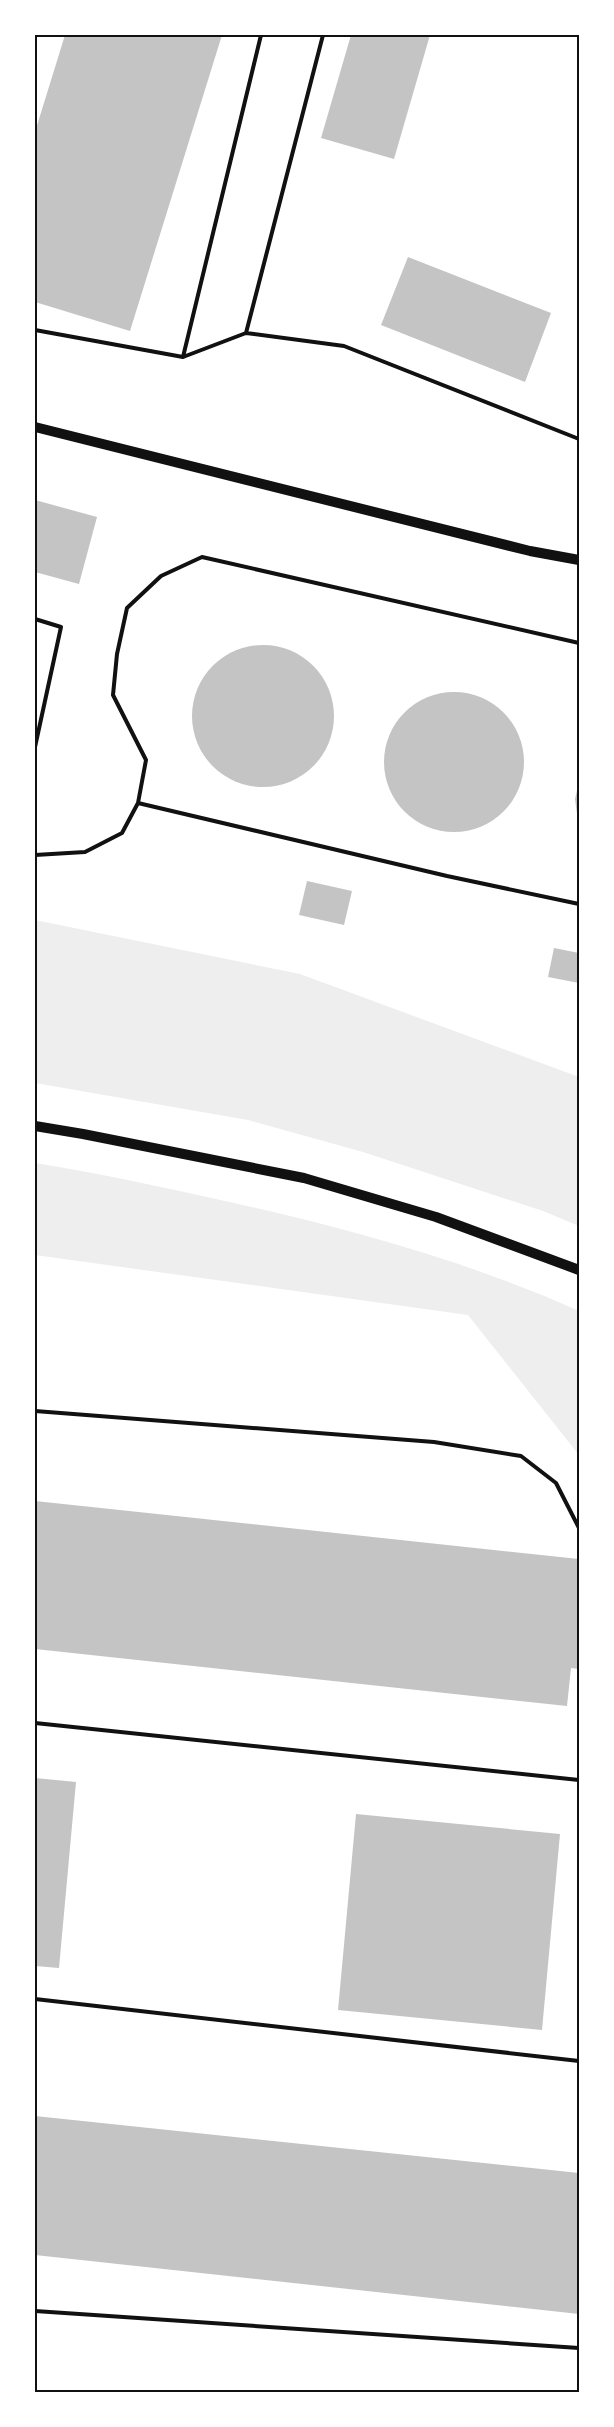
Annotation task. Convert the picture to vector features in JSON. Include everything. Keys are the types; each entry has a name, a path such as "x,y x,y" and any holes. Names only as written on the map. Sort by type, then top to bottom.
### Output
{"main road":[{"path":"35,427 530,551 579,560"},
{"path":"35,1126 304,1178 436,1217 579,1270"}],"lane":[{"path":"183,357 261,35"},
{"path":"246,333 323,35"},
{"path":"35,330 183,357 246,333 344,346 579,438"},
{"path":"35,855 85,852 122,833 138,804 146,760 113,695 117,654 127,608 161,576 202,557 579,644"},
{"path":"35,619 61,627 35,747"},
{"path":"138,804 447,876 579,904"},
{"path":"35,1410 434,1442 521,1456 556,1483 579,1528"},
{"path":"35,1723 579,1780"},
{"path":"35,1999 579,2061"},
{"path":"35,2311 579,2348"}],"shaded area":[{"path":"35,920 300,974 579,1077 579,1226 543,1211 363,1152 248,1120 35,1083"},
{"path":"35,1163 270,1211 360,1234 493,1276 579,1311 579,1455 468,1315 35,1255"}],"building":[{"path":"65,35 222,35 130,331 35,302 35,132"},
{"path":"351,35 430,35 394,159 321,138"},
{"path":"408,257 551,313 525,382 381,325"},
{"path":"35,500 97,517 79,584 35,572"},
{"path":"263,645 290,651 302,657 313,666 322,677 328,689 334,716 328,743 322,755 313,766 302,775 290,781 263,787 236,781 224,775 213,766 204,755 198,743 192,716 198,689 204,677 213,666 224,657 236,651"},
{"path":"454,692 468,693 481,697 504,712 519,735 523,748 523,776 519,789 504,812 481,827 468,831 454,832 440,831 427,827 404,812 389,789 385,776 384,762 385,748 389,735 404,712 427,697 440,693"},
{"path":"579,782 579,821 578,821 575,799"},
{"path":"307,881 352,891 344,925 299,915"},
{"path":"554,948 579,953 579,983 548,977"},
{"path":"35,1501 579,1559 579,1669 571,1668 567,1706 35,1649"},
{"path":"35,1778 76,1782 59,1968 35,1966"},
{"path":"356,1814 560,1834 542,2030 338,2010"},
{"path":"35,2116 579,2173 579,2314 35,2255"}]}
